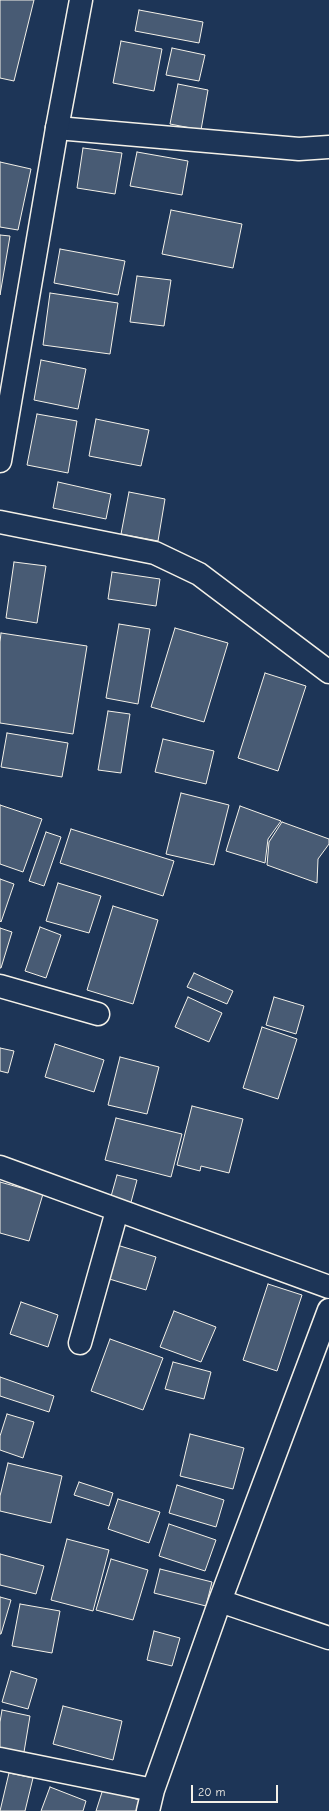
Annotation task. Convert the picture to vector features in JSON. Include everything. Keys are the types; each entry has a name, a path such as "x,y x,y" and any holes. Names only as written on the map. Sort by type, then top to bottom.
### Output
{"street":[{"path":"0,461 57,128 81,0"},
{"path":"57,128 299,149 329,147"},
{"path":"0,522 155,554 199,574 329,672"},
{"path":"0,986 98,1014"},
{"path":"0,1167 329,1288"},
{"path":"80,1343 117,1211"},
{"path":"0,1759 150,1801 220,1601 329,1310"},
{"path":"220,1601 329,1638"}],"building":[{"path":"0,0 34,0 14,81 0,78"},
{"path":"139,10 203,22 199,43 135,31"},
{"path":"121,41 162,49 154,91 113,83"},
{"path":"172,48 205,55 199,81 166,75"},
{"path":"178,84 208,90 201,130 170,124"},
{"path":"83,148 122,153 115,194 77,188"},
{"path":"137,152 188,161 182,195 130,186"},
{"path":"0,162 31,169 18,230 0,227"},
{"path":"171,210 242,224 233,268 162,254"},
{"path":"0,235 10,236 0,295"},
{"path":"60,249 125,261 118,295 54,283"},
{"path":"137,276 171,280 164,326 130,322"},
{"path":"50,293 118,303 110,354 43,345"},
{"path":"41,360 86,369 78,409 34,400"},
{"path":"37,414 77,421 68,473 27,465"},
{"path":"96,419 149,430 141,466 89,456"},
{"path":"58,482 111,494 106,519 53,508"},
{"path":"129,492 165,499 158,541 121,534"},
{"path":"14,562 46,566 37,623 6,618"},
{"path":"112,572 160,579 156,606 108,599"},
{"path":"119,624 150,629 138,704 106,698"},
{"path":"175,628 228,643 204,722 151,707"},
{"path":"1,633 87,646 73,734 0,723"},
{"path":"265,673 306,686 278,771 238,758"},
{"path":"108,711 130,714 121,773 98,770"},
{"path":"7,733 68,743 62,777 1,767"},
{"path":"163,739 214,751 206,784 155,772"},
{"path":"181,793 229,805 214,865 166,854"},
{"path":"0,805 42,819 23,872 0,864"},
{"path":"240,806 281,821 268,839 265,863 226,851"},
{"path":"282,822 329,839 329,844 318,859 317,883 267,865 269,842"},
{"path":"71,829 174,861 163,896 60,863"},
{"path":"46,832 61,837 44,886 29,881"},
{"path":"0,879 14,884 1,922 0,921"},
{"path":"58,883 101,896 89,933 46,921"},
{"path":"113,906 158,920 133,1004 87,990"},
{"path":"40,927 61,935 46,978 25,971"},
{"path":"0,928 12,932 1,968 0,968"},
{"path":"194,973 233,991 227,1004 187,987"},
{"path":"188,997 222,1013 209,1042 175,1027"},
{"path":"274,997 304,1006 296,1034 266,1025"},
{"path":"262,1027 297,1039 278,1099 243,1088"},
{"path":"55,1044 104,1060 94,1092 45,1077"},
{"path":"0,1048 14,1051 8,1073 0,1071"},
{"path":"120,1057 159,1067 147,1114 108,1105"},
{"path":"192,1106 243,1119 229,1173 201,1166 200,1171 177,1165"},
{"path":"116,1118 182,1134 171,1177 105,1160"},
{"path":"117,1175 137,1180 130,1206 110,1200"},
{"path":"0,1182 43,1194 29,1241 0,1233"},
{"path":"117,1245 156,1257 146,1290 106,1278"},
{"path":"268,1284 302,1295 277,1371 243,1360"},
{"path":"21,1302 58,1315 48,1347 10,1334"},
{"path":"174,1311 216,1327 201,1362 160,1347"},
{"path":"110,1339 163,1358 143,1410 91,1391"},
{"path":"173,1362 211,1372 204,1399 165,1389"},
{"path":"0,1377 54,1396 49,1412 0,1396"},
{"path":"7,1414 34,1422 23,1458 0,1450 0,1436"},
{"path":"190,1434 244,1448 233,1489 180,1476"},
{"path":"8,1463 62,1476 51,1523 0,1511 0,1496"},
{"path":"79,1482 113,1493 109,1506 74,1495"},
{"path":"177,1485 224,1500 216,1527 169,1513"},
{"path":"118,1499 160,1512 149,1543 108,1529"},
{"path":"169,1524 216,1540 205,1571 159,1556"},
{"path":"67,1539 109,1550 93,1611 51,1600"},
{"path":"0,1554 44,1566 36,1594 0,1585"},
{"path":"111,1559 148,1570 133,1620 96,1610"},
{"path":"160,1569 212,1582 206,1606 154,1593"},
{"path":"0,1597 11,1600 1,1634 0,1634"},
{"path":"20,1604 60,1611 52,1653 12,1646"},
{"path":"154,1631 180,1638 172,1666 147,1660"},
{"path":"11,1671 37,1679 28,1709 2,1702"},
{"path":"63,1706 122,1721 113,1760 53,1744"},
{"path":"2,1710 30,1716 24,1752 0,1748 0,1722"},
{"path":"9,1773 33,1778 25,1811 0,1811"},
{"path":"50,1787 86,1801 83,1811 41,1811"},
{"path":"103,1789 139,1800 136,1811 96,1811"}]}
